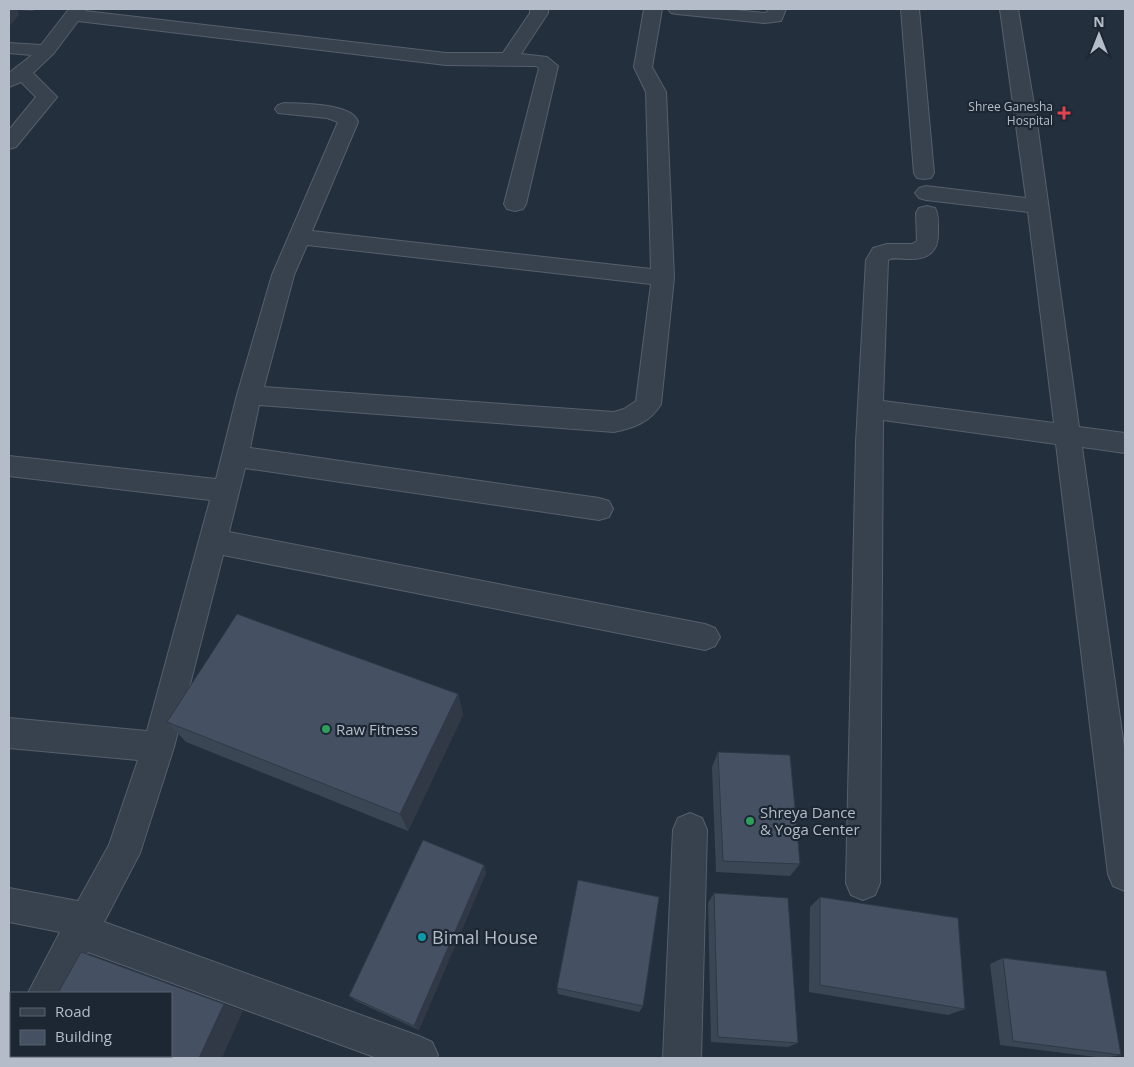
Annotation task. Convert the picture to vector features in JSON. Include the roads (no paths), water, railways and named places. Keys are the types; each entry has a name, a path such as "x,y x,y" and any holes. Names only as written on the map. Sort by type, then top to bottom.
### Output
{"street":[{"path":"509,59 539,13 539,9"},
{"path":"249,395 604,421 628,420 640,414 648,404 663,278 656,92 643,68 653,9"},
{"path":"678,9 765,18 774,16 777,9"},
{"path":"863,883 870,410 877,260 881,252 887,250 912,252 921,250 928,244 926,193 910,9"},
{"path":"1009,9 1038,206 1125,874"},
{"path":"9,143 47,97 16,77 36,64 76,12 446,59 540,61 549,66 515,204"},
{"path":"9,48 45,52"},
{"path":"47,992 123,853 158,747 226,491 249,395 283,275 348,122 347,118 330,112 285,108"},
{"path":"926,193 1038,206"},
{"path":"299,237 663,278"},
{"path":"870,410 1125,443"},
{"path":"235,456 599,509"},
{"path":"9,466 226,491"},
{"path":"213,541 705,637"},
{"path":"9,733 158,747"},
{"path":"682,1058 690,830"},
{"path":"9,905 83,926 419,1055"}],"place":[{"name":"Shree Ganesha Hospital","path":"1064,113"},
{"name":"Raw Fitness","path":"326,729"},
{"name":"Shreya Dance & Yoga Center","path":"750,821"},
{"name":"Bimal House","path":"422,937"}]}
